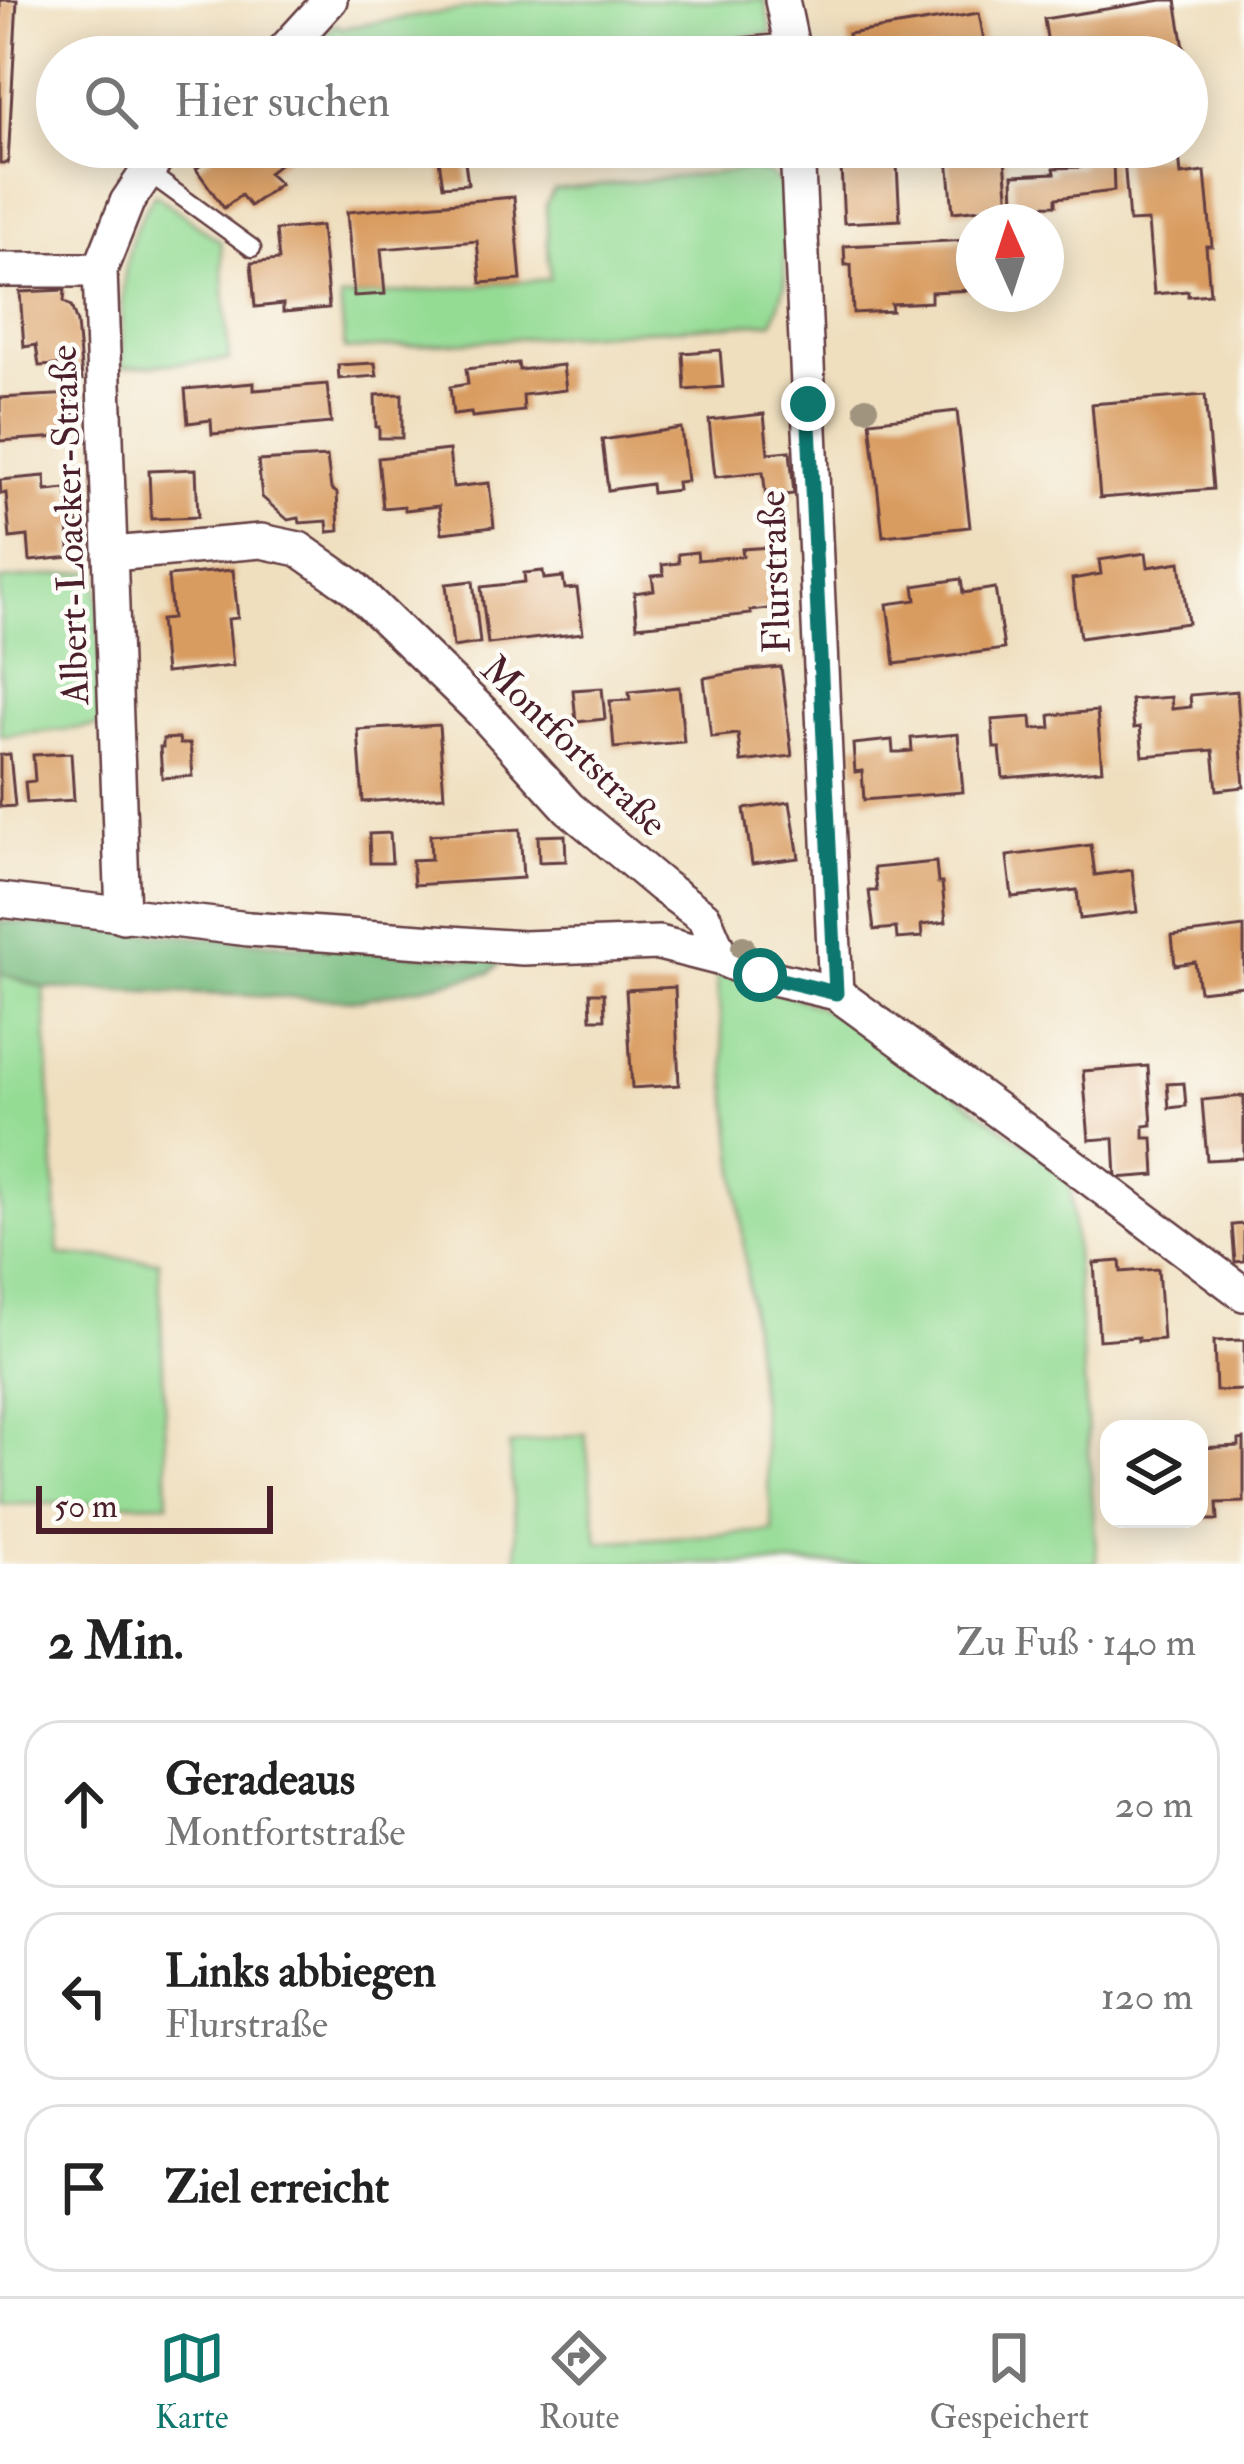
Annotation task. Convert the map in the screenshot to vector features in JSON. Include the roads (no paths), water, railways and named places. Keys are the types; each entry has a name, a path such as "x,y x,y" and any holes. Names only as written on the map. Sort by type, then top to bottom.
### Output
{"street":[{"path":"297,36 330,0"},
{"path":"782,0 789,36"},
{"name":"Albert-Loacker-Straße","path":"123,916 100,270 127,202 149,168"},
{"name":"Flurstraße","path":"798,168 836,993"},
{"path":"0,270 100,270"},
{"name":"Montfortstraße","path":"112,554 261,541 299,549 353,586 482,712 569,808 704,916 722,958"},
{"path":"0,900 249,929 523,948 659,943 836,993 1244,1294"}],"lane":[{"path":"165,168 252,248"}]}
